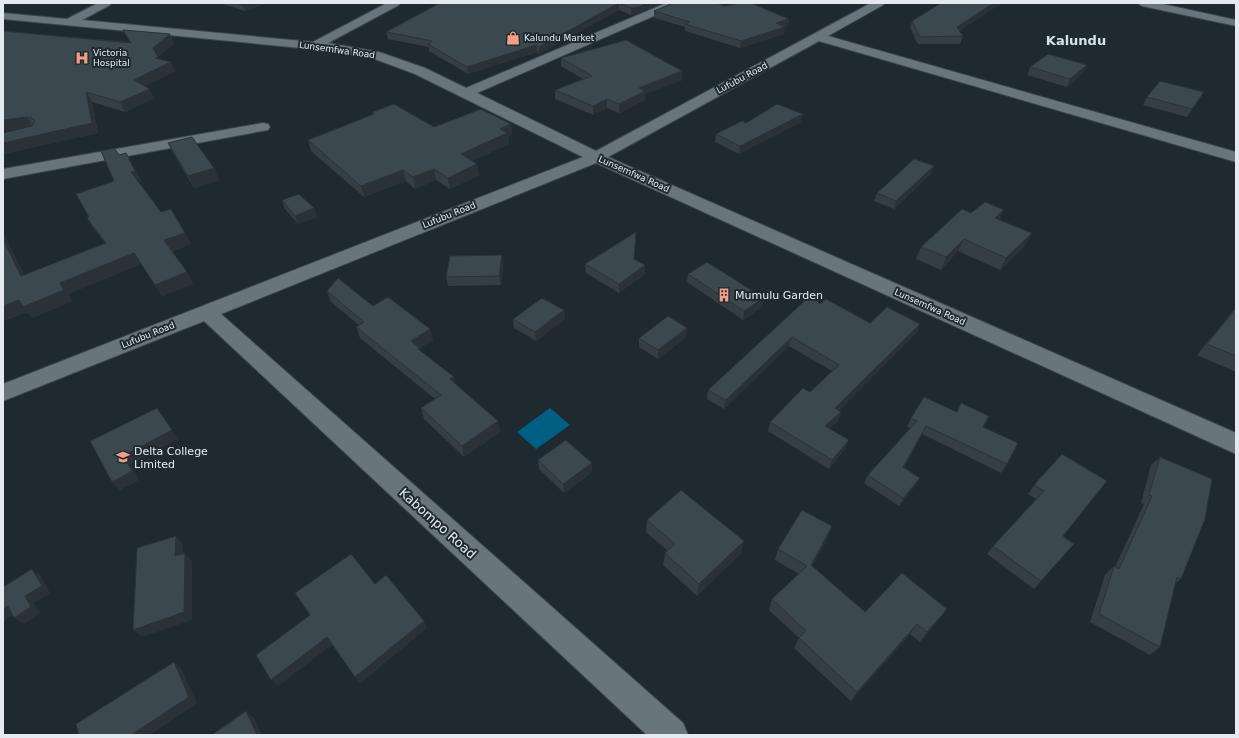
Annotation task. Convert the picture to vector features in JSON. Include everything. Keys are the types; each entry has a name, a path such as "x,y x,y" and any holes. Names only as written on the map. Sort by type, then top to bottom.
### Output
{"street":[{"path":"69,22 106,3"},
{"path":"314,46 395,3"},
{"path":"466,93 675,3"},
{"name":"Lufubu Road","path":"3,393 596,157 879,3"},
{"path":"1142,3 1236,23"},
{"name":"Lunsemfwa Road","path":"7,22 31,19 69,22 314,46 375,55 420,71 596,157 1236,444"},
{"path":"818,37 1236,157"},
{"path":"3,174 263,127"},
{"name":"Kabompo Road","path":"206,312 671,735"}],"water":[{"path":"550,408 570,425 536,449 517,432"}],"building":[{"path":"439,3 619,3 539,47 536,45 467,67 428,44 432,41 386,32"},
{"path":"619,3 647,3 639,7 631,8"},
{"path":"673,3 717,3 724,6 740,3 751,3 789,19 776,23 785,27 741,41 685,24 690,22 654,11"},
{"path":"941,3 994,3 957,27 963,36 920,37 912,21"},
{"path":"123,30 170,34 153,48 158,57 155,58 171,62 134,80 150,89 120,102 86,92 92,123 3,143 3,133 32,126 35,121 32,118 27,117 3,120 3,31 131,43"},
{"path":"626,40 682,71 639,88 645,91 619,104 607,99 593,106 555,90 592,76 561,58"},
{"path":"1048,54 1087,65 1070,79 1030,67"},
{"path":"1160,81 1204,92 1192,109 1147,97"},
{"path":"394,104 434,127 481,109 511,124 500,129 507,133 461,154 477,164 448,178 434,169 413,177 403,170 361,186 308,140 374,114 372,112"},
{"path":"777,104 803,114 740,146 716,134 742,121 746,123"},
{"path":"192,137 214,168 188,176 168,143"},
{"path":"114,148 119,155 126,153 135,171 131,172 161,212 171,209 185,233 164,240 187,272 155,285 134,253 60,283 64,290 23,307 19,300 3,306 3,239 21,276 106,243 87,218 89,217 76,194 114,181 101,151"},
{"path":"914,159 934,166 896,201 877,193"},
{"path":"299,194 314,208 295,216 282,200"},
{"path":"985,202 1004,210 995,218 1032,233 1006,258 964,239 946,257 921,247 962,209 971,213"},
{"path":"636,232 634,259 645,265 619,284 585,264"},
{"path":"502,255 499,276 446,277 450,256"},
{"path":"707,262 764,298 744,311 688,274"},
{"path":"338,278 373,306 388,297 430,329 411,341 420,348 418,349 454,377 450,379 498,421 462,446 421,408 441,395 356,327 364,322 327,291"},
{"path":"811,295 820,304 826,299 870,323 887,307 920,324 835,408 841,412 825,426 849,440 832,460 770,422 803,388 810,392 839,365 792,337 726,400 708,390"},
{"path":"542,298 564,310 535,332 513,319"},
{"path":"1236,308 1236,356 1207,344"},
{"path":"668,316 687,328 658,350 639,338"},
{"path":"924,397 957,412 961,403 989,416 983,427 1018,443 1007,464 926,426 903,467 920,478 903,498 868,475 917,421 911,418"},
{"path":"157,408 172,430 123,456 132,471 112,482 90,441"},
{"path":"566,440 592,463 563,484 538,460"},
{"path":"1062,454 1107,481 1063,536 1074,544 1041,581 993,546 1044,491 1034,485"},
{"path":"1160,457 1212,479 1205,519 1181,579 1177,577 1160,647 1099,614 1114,566 1119,569 1152,496 1149,495"},
{"path":"681,490 744,541 699,584 665,553 675,544 647,520"},
{"path":"802,510 832,526 811,565 865,612 902,573 947,609 927,632 917,624 857,692 799,638 806,631 772,599 807,566 778,549"},
{"path":"176,536 175,556 185,553 184,612 133,630 137,548"},
{"path":"351,554 375,584 386,575 424,621 355,677 327,637 271,680 256,655 310,615 295,593"},
{"path":"32,569 42,586 25,596 31,607 14,618 8,606 3,609 3,587"},
{"path":"174,662 189,697 131,735 79,735 76,724"},
{"path":"246,711 257,735 212,735"}],"place":[{"name":"Kalundu Market","path":"513,38"},
{"name":"Victoria Hospital","path":"82,58"},
{"name":"Mumulu Garden","path":"724,295"},
{"name":"Delta College Limited","path":"123,457"}],"district":[{"name":"Kalundu","path":"1076,40"}]}
